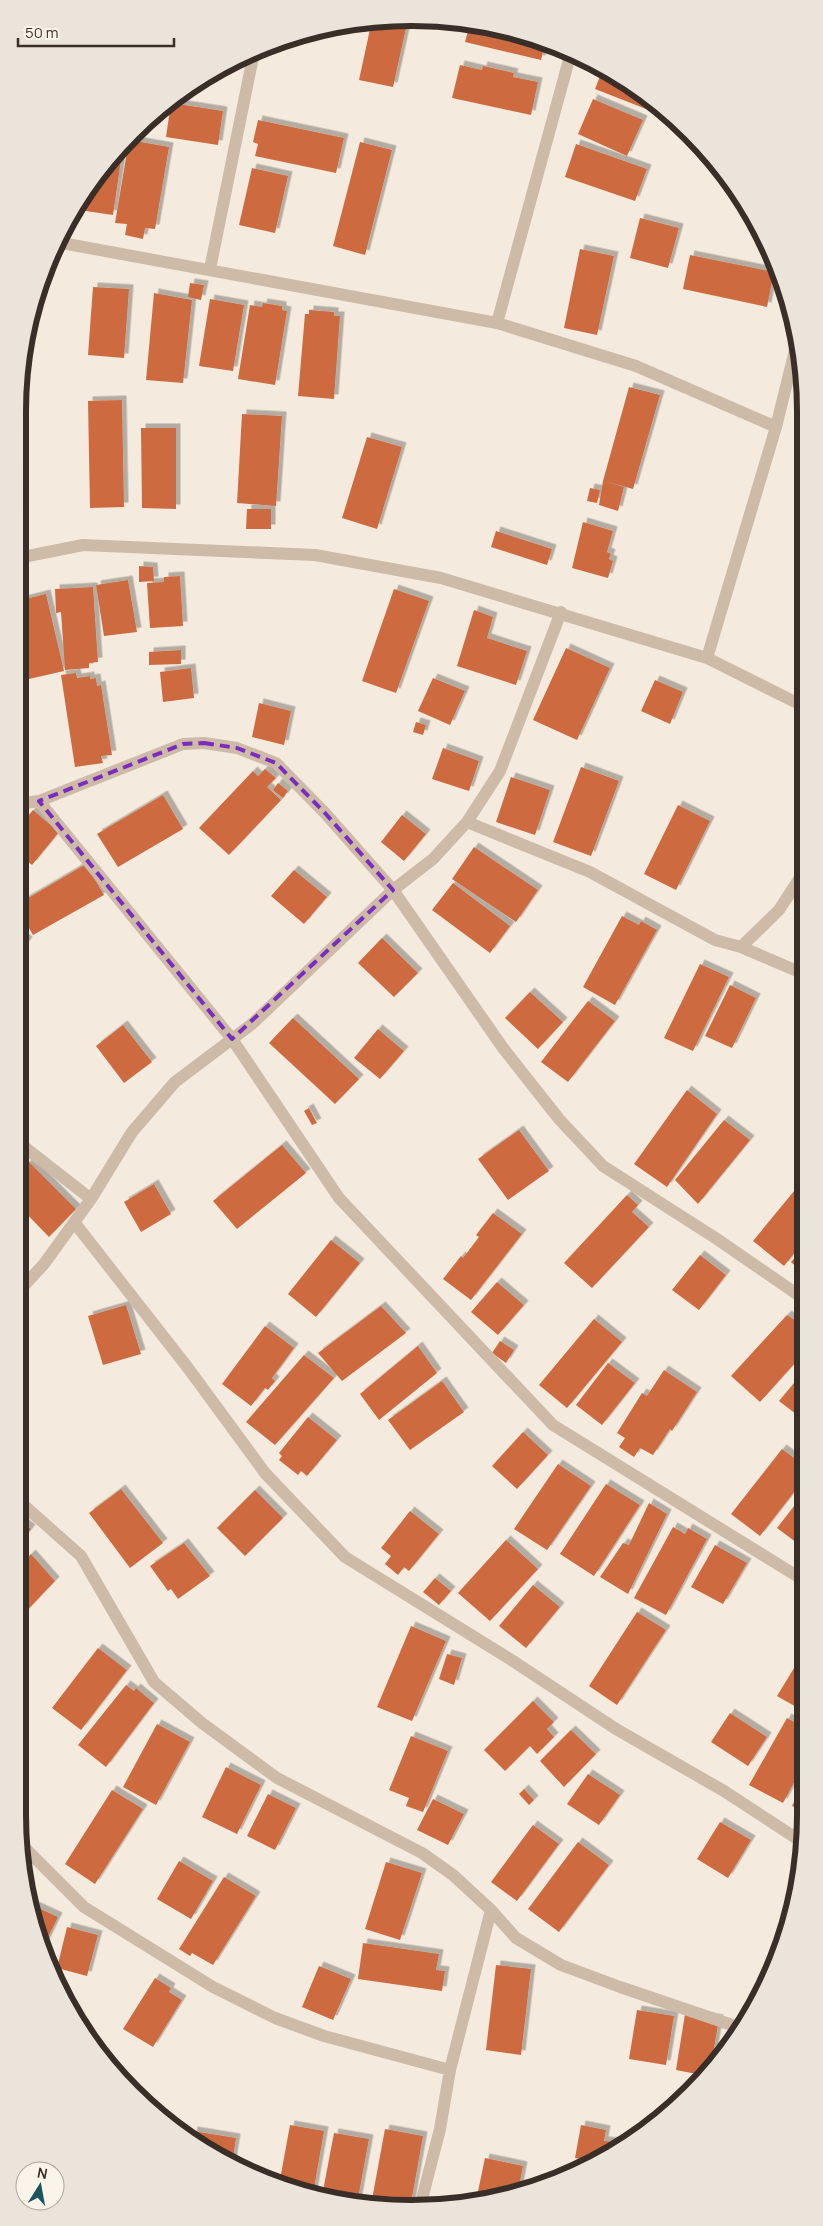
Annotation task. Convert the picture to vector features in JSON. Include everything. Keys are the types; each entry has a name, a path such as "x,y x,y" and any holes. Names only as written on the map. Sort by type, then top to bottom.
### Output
{"street":[{"path":"497,323 569,60"},
{"path":"210,269 252,61"},
{"path":"65,244 497,323 636,366 776,427"},
{"path":"707,658 776,427 793,359"},
{"path":"26,556 83,545 315,555 441,578 561,612 707,658 797,703"},
{"path":"26,1283 44,1264 91,1199 132,1132 175,1082 252,1024 393,890 433,859 467,822 500,771 561,612"},
{"path":"26,803 40,802 183,744 204,743 237,748 276,763 393,890 503,1048 559,1119 603,1166 717,1239 797,1294"},
{"path":"40,802 232,1039 338,1198 553,1425 797,1576"},
{"path":"467,822 590,872 715,940 741,948 797,971"},
{"path":"741,948 779,910 797,882"},
{"path":"26,1148 91,1199"},
{"path":"74,1222 188,1368 265,1473 345,1557 513,1661 616,1729 724,1791 796,1838"},
{"path":"26,1507 81,1556 154,1682 202,1723 278,1778 422,1853 453,1875 491,1910 516,1938 561,1965 620,1988 734,2026"},
{"path":"28,1851 84,1908 213,1986 275,2018 324,2036 450,2070"},
{"path":"422,2200 440,2129 450,2070 491,1910"}],"highlighted area":[{"path":"204,743 237,748 276,763 325,813 393,890 232,1039 39,801 183,744"}],"building":[{"path":"406,26 393,87 359,80 370,29"},
{"path":"468,31 511,39 543,50 541,60 465,42"},
{"path":"460,65 482,70 483,66 514,73 513,77 538,82 531,115 452,98"},
{"path":"600,76 626,91 653,112 595,89"},
{"path":"593,99 643,120 627,156 578,134"},
{"path":"179,104 223,111 218,145 166,137 170,112"},
{"path":"258,120 344,138 336,173 255,156 258,144 253,142"},
{"path":"137,141 169,147 155,229 145,228 143,239 125,235 127,224 115,223 127,152"},
{"path":"360,142 392,150 365,255 333,246"},
{"path":"576,144 647,169 635,201 565,177"},
{"path":"121,158 113,215 83,211"},
{"path":"252,168 288,176 275,233 239,225"},
{"path":"640,218 679,228 668,268 630,258"},
{"path":"580,249 614,256 597,335 564,328"},
{"path":"690,255 770,271 773,279 767,307 683,289"},
{"path":"190,283 204,285 201,300 188,297"},
{"path":"93,287 129,289 124,358 88,355"},
{"path":"154,293 192,300 183,383 146,380"},
{"path":"210,299 244,305 233,371 199,366"},
{"path":"263,303 282,306 282,310 287,311 275,385 238,379 250,305 262,307"},
{"path":"309,310 334,312 334,316 340,316 334,399 298,396 305,314 309,314"},
{"path":"629,387 660,395 633,489 605,481 624,487 618,511 599,505 603,481"},
{"path":"122,400 124,507 90,508 88,401"},
{"path":"242,414 282,416 276,506 237,503"},
{"path":"141,428 176,428 176,509 142,508"},
{"path":"367,437 402,447 377,529 342,518"},
{"path":"590,488 600,490 597,503 587,501"},
{"path":"247,509 271,509 271,529 246,529"},
{"path":"583,522 613,531 607,552 611,554 609,559 613,561 608,578 572,568"},
{"path":"496,531 552,549 547,565 491,547"},
{"path":"139,566 153,567 154,581 139,582"},
{"path":"180,576 183,626 150,628 147,583 164,582 164,577"},
{"path":"128,580 137,632 104,636 96,585"},
{"path":"93,587 98,662 89,663 89,668 65,670 61,612 56,613 55,589"},
{"path":"394,589 429,601 396,693 362,681"},
{"path":"46,594 64,671 29,679 26,666 26,599"},
{"path":"474,610 493,617 487,638 527,651 516,685 457,666"},
{"path":"566,648 610,668 577,740 533,720"},
{"path":"181,650 181,664 149,665 149,652"},
{"path":"191,668 194,698 163,702 160,672"},
{"path":"76,673 77,678 90,676 90,679 96,678 97,686 101,685 112,755 101,756 103,763 75,767 61,675"},
{"path":"433,678 465,691 450,725 418,711"},
{"path":"655,680 683,692 670,724 641,711"},
{"path":"259,703 291,711 284,745 252,737"},
{"path":"416,722 426,725 423,735 413,732"},
{"path":"443,748 479,761 469,791 432,779"},
{"path":"581,767 619,781 591,856 553,842"},
{"path":"265,769 276,778 267,787 281,800 229,855 199,828 253,771 258,776"},
{"path":"511,777 550,790 535,835 496,822"},
{"path":"278,783 288,791 283,798 273,790"},
{"path":"163,795 183,829 118,867 97,834"},
{"path":"678,805 710,821 676,890 644,874"},
{"path":"33,810 59,832 32,865 26,860 26,818"},
{"path":"402,815 426,834 404,861 381,842"},
{"path":"474,847 538,890 516,922 452,879"},
{"path":"86,864 104,895 33,935 26,923 26,899"},
{"path":"294,870 327,897 304,924 271,896"},
{"path":"453,883 510,926 490,953 432,910"},
{"path":"622,916 639,925 641,921 657,930 615,1005 583,987"},
{"path":"382,938 418,973 394,997 358,963"},
{"path":"700,964 729,977 693,1051 664,1038"},
{"path":"730,985 756,998 732,1048 705,1036"},
{"path":"530,992 563,1022 538,1049 505,1018"},
{"path":"588,1001 615,1021 568,1082 541,1062"},
{"path":"293,1018 359,1079 335,1104 269,1043"},
{"path":"123,1025 152,1062 124,1083 96,1046"},
{"path":"378,1029 404,1051 380,1079 354,1058"},
{"path":"687,1090 717,1114 667,1187 634,1164"},
{"path":"309,1108 317,1123 312,1125 304,1111"},
{"path":"724,1120 750,1140 698,1204 675,1180"},
{"path":"519,1130 549,1171 508,1200 478,1159"},
{"path":"282,1145 306,1173 237,1229 213,1201"},
{"path":"29,1162 76,1209 49,1237 26,1213 26,1165"},
{"path":"154,1184 171,1214 141,1232 124,1202"},
{"path":"797,1188 797,1250 784,1266 753,1241"},
{"path":"627,1195 638,1205 632,1212 649,1227 592,1288 564,1263"},
{"path":"493,1213 522,1234 471,1300 443,1279 461,1256 463,1258 479,1237 476,1235"},
{"path":"331,1240 360,1263 316,1317 288,1294"},
{"path":"700,1255 726,1275 699,1310 672,1290"},
{"path":"797,1255 797,1268 791,1262"},
{"path":"497,1282 524,1305 498,1335 471,1312"},
{"path":"126,1305 141,1354 103,1365 88,1316"},
{"path":"381,1306 406,1333 342,1381 318,1353"},
{"path":"787,1315 797,1321 797,1361 760,1402 731,1376"},
{"path":"594,1319 622,1342 567,1408 539,1385"},
{"path":"265,1326 294,1348 272,1378 275,1381 268,1390 265,1388 251,1406 222,1384"},
{"path":"500,1341 514,1350 506,1363 492,1353"},
{"path":"418,1346 437,1373 379,1420 360,1394"},
{"path":"304,1355 334,1378 275,1445 246,1422"},
{"path":"608,1363 635,1383 602,1425 576,1405"},
{"path":"664,1370 697,1392 672,1431 670,1429 653,1455 640,1448 634,1457 619,1447 625,1438 617,1433 642,1393 647,1396"},
{"path":"797,1379 797,1415 779,1401"},
{"path":"442,1381 464,1412 410,1450 388,1420"},
{"path":"308,1417 337,1440 307,1476 301,1471 298,1475 279,1460 282,1456 279,1453"},
{"path":"523,1432 548,1455 517,1489 492,1466"},
{"path":"782,1449 797,1460 797,1488 760,1536 731,1514"},
{"path":"558,1464 591,1486 547,1550 514,1529"},
{"path":"606,1484 640,1505 594,1576 560,1554"},
{"path":"121,1489 163,1543 130,1568 89,1513"},
{"path":"255,1490 283,1518 245,1556 217,1528"},
{"path":"797,1502 797,1543 777,1528"},
{"path":"649,1503 667,1514 628,1594 600,1577 623,1543 629,1545"},
{"path":"410,1511 439,1534 409,1571 404,1567 398,1575 385,1564 391,1556 381,1548"},
{"path":"26,1525 31,1529 26,1535"},
{"path":"673,1527 685,1534 688,1528 707,1539 666,1615 634,1598"},
{"path":"506,1540 538,1569 490,1621 458,1593"},
{"path":"184,1543 210,1576 178,1599 171,1589 168,1591 150,1566"},
{"path":"715,1545 747,1563 723,1604 691,1587"},
{"path":"31,1554 55,1581 26,1612 26,1559"},
{"path":"435,1578 451,1591 439,1605 423,1592"},
{"path":"533,1585 560,1607 526,1648 499,1626"},
{"path":"637,1612 666,1630 617,1705 589,1686"},
{"path":"411,1626 446,1641 412,1721 377,1707"},
{"path":"98,1648 127,1670 81,1730 52,1708"},
{"path":"447,1654 462,1658 454,1685 439,1679"},
{"path":"797,1663 797,1707 777,1696"},
{"path":"126,1685 134,1691 136,1688 154,1703 106,1767 78,1745"},
{"path":"533,1701 554,1722 547,1729 554,1737 537,1754 530,1746 505,1771 484,1750"},
{"path":"730,1713 767,1737 748,1766 711,1742"},
{"path":"787,1718 797,1724 797,1777 783,1803 749,1785"},
{"path":"157,1724 190,1742 156,1805 123,1787"},
{"path":"571,1730 596,1754 564,1787 540,1761"},
{"path":"411,1736 448,1751 423,1812 406,1806 409,1798 389,1790"},
{"path":"226,1767 261,1785 237,1834 202,1817"},
{"path":"588,1774 620,1795 599,1825 567,1804"},
{"path":"524,1789 534,1800 529,1805 519,1794"},
{"path":"112,1790 143,1809 95,1884 65,1864"},
{"path":"268,1794 296,1808 275,1850 247,1836"},
{"path":"797,1795 797,1808 792,1806"},
{"path":"433,1799 464,1814 448,1845 417,1830"},
{"path":"720,1822 751,1840 728,1878 697,1859"},
{"path":"533,1825 559,1844 517,1901 491,1882"},
{"path":"578,1842 609,1865 559,1932 528,1909"},
{"path":"179,1861 213,1881 191,1919 157,1899"},
{"path":"386,1862 422,1873 400,1940 365,1929"},
{"path":"224,1877 256,1896 213,1965 192,1953 190,1956 179,1949"},
{"path":"38,1908 58,1917 47,1939"},
{"path":"67,1927 98,1935 87,1976 59,1968 58,1966"},
{"path":"363,1943 439,1954 436,1970 445,1971 442,1991 358,1979"},
{"path":"496,1965 531,1969 521,2055 486,2050"},
{"path":"319,1966 351,1979 333,2020 302,2007"},
{"path":"155,1978 171,1988 169,1992 182,2000 153,2047 123,2029"},
{"path":"637,2010 674,2016 666,2065 629,2059"},
{"path":"685,2014 719,2019 713,2054 701,2069 696,2074 676,2070"},
{"path":"290,2125 324,2131 314,2187 281,2176"},
{"path":"581,2125 606,2130 604,2141 614,2142 583,2159 575,2158"},
{"path":"385,2129 423,2136 412,2200 372,2197"},
{"path":"193,2132 236,2138 233,2156 197,2135"},
{"path":"334,2133 369,2139 359,2196 323,2189"},
{"path":"485,2158 523,2166 520,2184 478,2194"}]}
